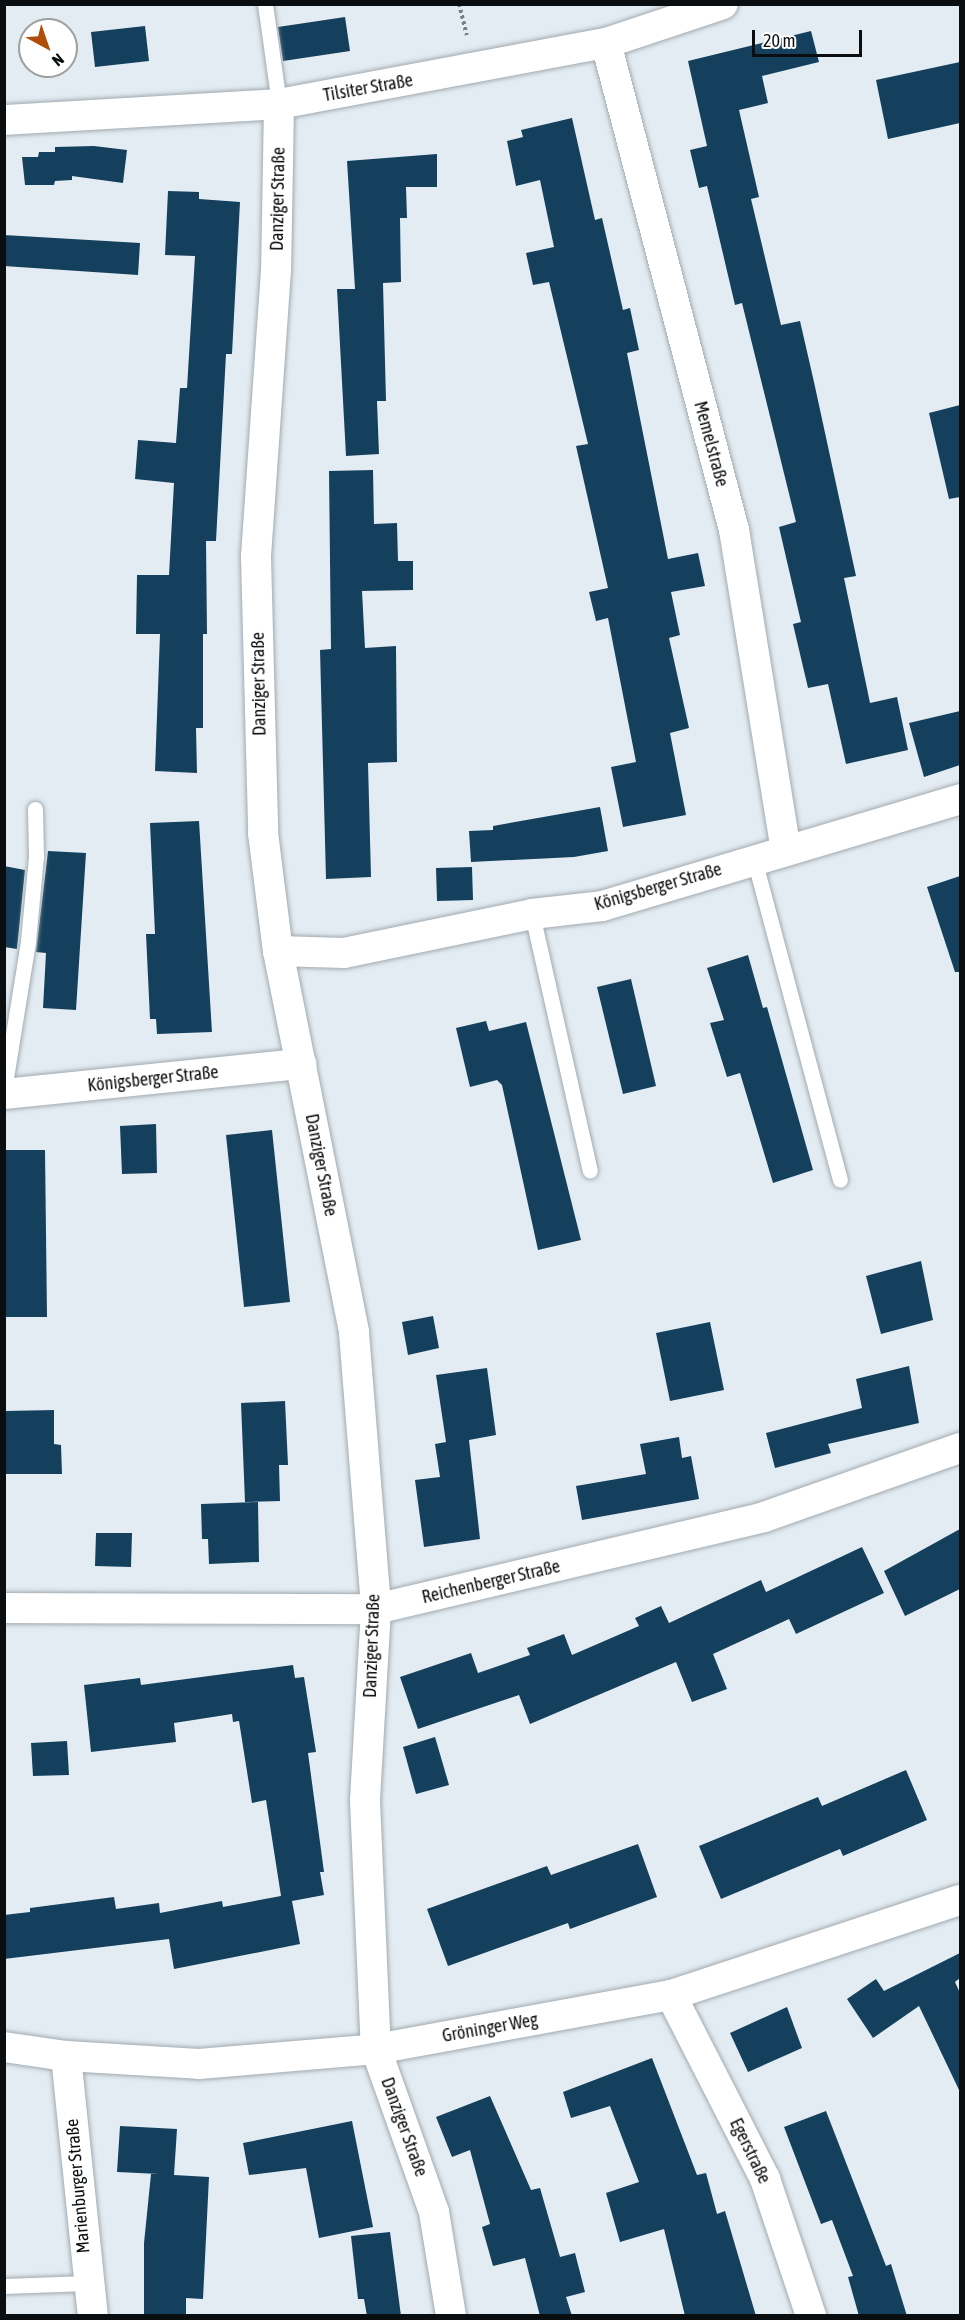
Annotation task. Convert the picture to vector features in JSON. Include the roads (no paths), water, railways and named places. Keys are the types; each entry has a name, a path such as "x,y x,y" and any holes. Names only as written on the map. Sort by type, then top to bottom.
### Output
{"street":[{"name":"Tilsiter Straße","path":"4,120 279,104 606,44 723,4"},
{"name":"Memelstraße","path":"606,44 734,530 786,851"},
{"name":"Danziger Straße","path":"279,104 276,270 256,556 262,833 278,951 354,1333 376,1609 365,1802 376,2049 434,2212 451,2316"},
{"name":"Königsberger Straße","path":"278,951 344,953 532,914 602,906 960,799"},
{"name":"Königsberger Straße","path":"4,1092 301,1064"},
{"name":"Reichenberger Straße","path":"4,1608 376,1609 764,1517 960,1448"},
{"name":"Gröninger Weg","path":"4,2047 66,2056 199,2064 376,2049 671,1995 960,1900"},
{"name":"Egerstraße","path":"671,1995 765,2179 811,2316"},
{"name":"Marienburger Straße","path":"66,2056 87,2283 93,2316"}],"lane":[{"name":"Danziger Straße","path":"265,4 279,104"},
{"path":"4,1092 28,941 36,857 35,809"},
{"path":"754,859 840,1180"},
{"path":"532,914 590,1171"},
{"path":"4,2286 87,2283"}]}
